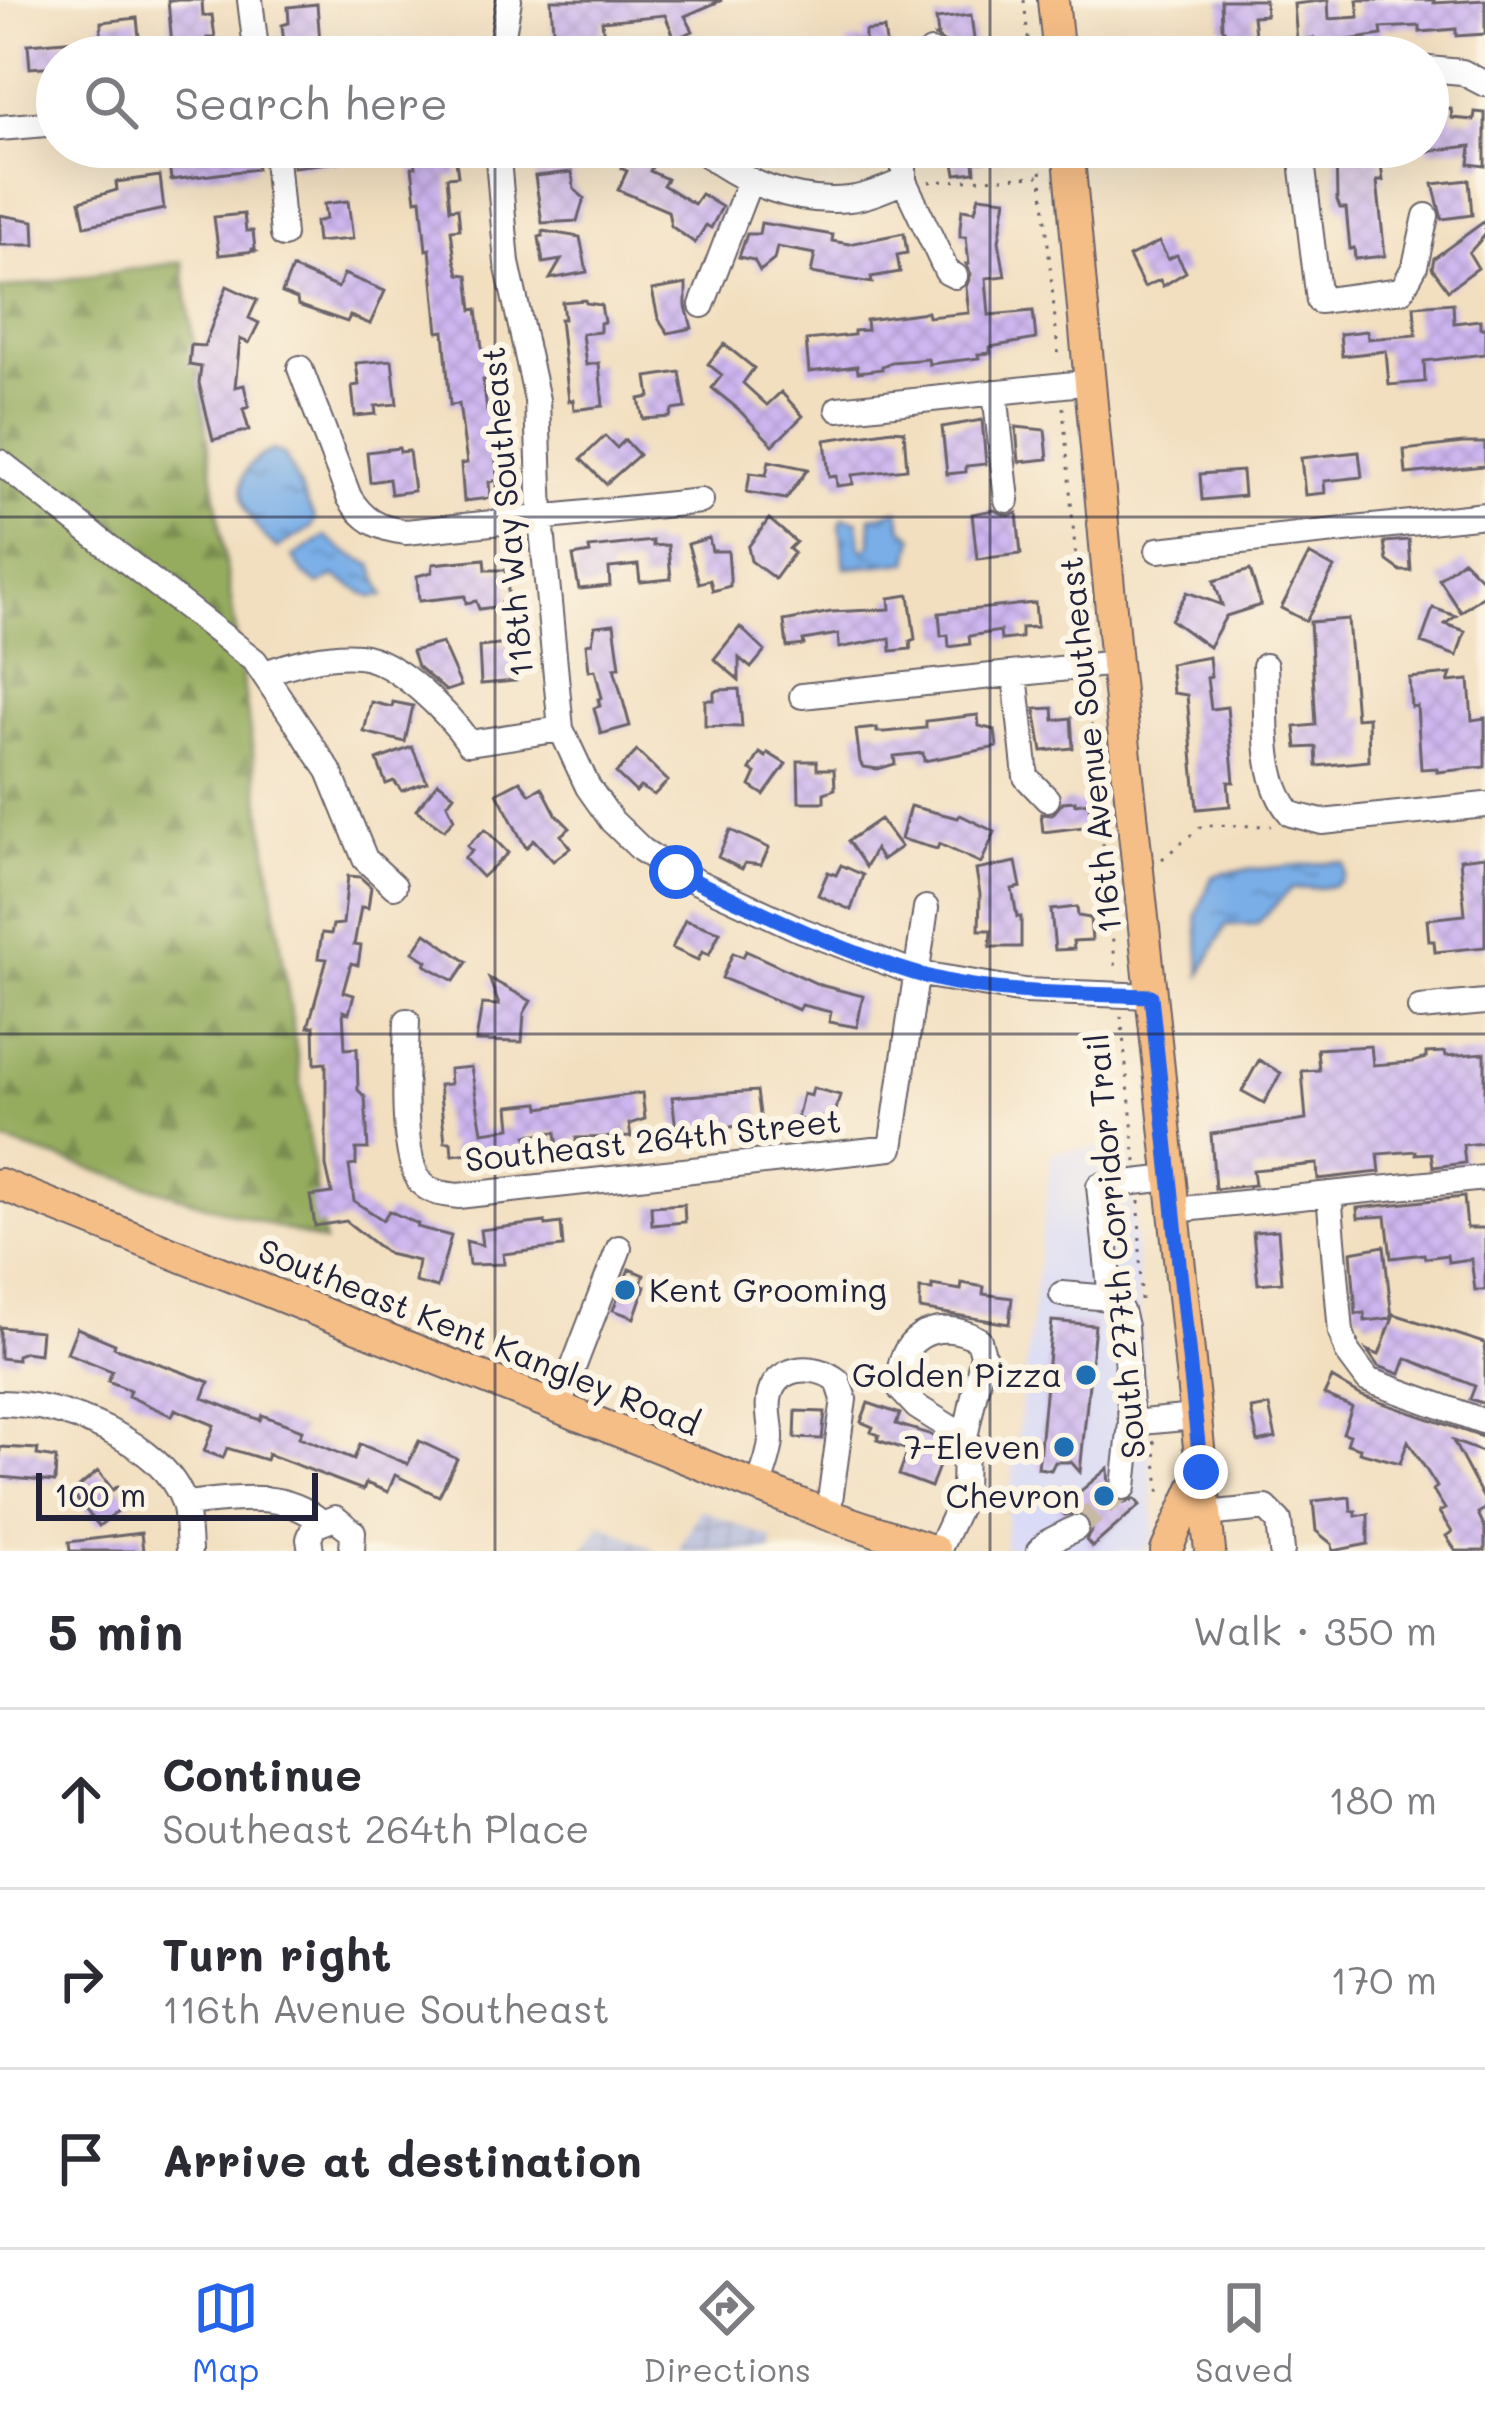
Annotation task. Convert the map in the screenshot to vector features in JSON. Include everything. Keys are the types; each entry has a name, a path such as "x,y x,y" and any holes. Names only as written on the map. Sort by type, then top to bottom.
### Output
{"main road":[{"path":"1054,0 1057,36"},
{"name":"116th Avenue Southeast","path":"1070,168 1077,384 1101,665 1137,861 1210,1551"},
{"name":"Southeast Kent Kangley Road","path":"0,1184 828,1515 936,1551"},
{"path":"1166,1551 1201,1472"}],"street":[{"path":"250,0 254,36"},
{"path":"503,36 509,0"},
{"path":"1449,71 1485,84"},
{"path":"0,128 36,125"},
{"path":"276,168 284,235"},
{"name":"118th Way Southeast","path":"498,168 501,227 537,400 541,518 561,728 588,787 612,821 642,850 676,872 801,930 915,973 1024,992 1151,996"},
{"path":"722,168 784,193 849,199 904,182"},
{"path":"904,168 904,182 947,272 955,276"},
{"path":"1303,168 1319,301 1402,290 1415,266 1426,216"},
{"path":"702,304 750,181"},
{"path":"300,368 349,497 374,524 406,532 701,501"},
{"path":"838,409 1077,384"},
{"path":"995,392 1007,500"},
{"path":"0,461 255,661 329,771 365,859 394,886"},
{"path":"1158,550 1485,515"},
{"path":"265,673 293,663 337,657 376,660 451,717 469,743 561,728"},
{"path":"802,696 1101,665"},
{"path":"1265,665 1271,769 1275,788 1291,814 1322,821 1485,805"},
{"path":"1015,674 1026,777 1047,799"},
{"path":"915,973 926,908"},
{"name":"Southeast 264th Street","path":"407,1021 410,1158 424,1187 458,1196 891,1148 915,973"},
{"path":"1420,1008 1485,1002"},
{"path":"1124,1487 1141,1422 1125,1326 1111,1298 1099,1186 1170,1178"},
{"path":"1174,1210 1485,1178"},
{"path":"1329,1194 1341,1332 1348,1353 1368,1380 1485,1421"},
{"path":"558,1407 619,1248"},
{"path":"1062,1294 1111,1298"},
{"path":"936,1551 964,1495 965,1437 983,1354 979,1340 964,1330 934,1331 914,1339 900,1359 901,1390 917,1407 965,1437"},
{"path":"758,1487 772,1436 768,1416 772,1386 786,1373 817,1370 838,1382 844,1399 828,1515"},
{"path":"0,1403 45,1409 121,1436 154,1457 184,1504 189,1551"},
{"path":"1141,1422 1196,1417"},
{"path":"184,1504 267,1498 289,1503 320,1521"},
{"path":"1206,1514 1266,1508 1280,1521 1282,1551"},
{"path":"311,1551 310,1532 320,1521 335,1518 350,1526 355,1540 352,1551"},
{"path":"1040,1551 1076,1528"}],"path":[{"path":"1024,0 1028,36"},
{"name":"South 277th Corridor Trail","path":"1040,168 1077,384 1101,665 1119,995 1138,1181 1142,1317"},
{"path":"904,182 1041,176"},
{"path":"1137,861 1166,859 1203,825 1282,825 1291,814"},
{"name":"South 277th Corridor Trail","path":"1141,1422 1163,1515"}],"shaded area":[{"path":"1129,1145 1155,1534 1145,1551 1014,1551 1004,1547 1052,1152"},
{"path":"700,1509 772,1539 772,1551 679,1551"},
{"path":"601,1523 658,1551 583,1551"}],"green space":[{"path":"182,262 324,1242 0,1140 0,289"}],"water":[{"path":"273,450 284,454 315,520 311,528 277,548 255,525 242,497 246,471"},
{"path":"899,510 902,528 914,537 909,562 845,568 843,518 858,521 861,547 866,551 871,542 871,517"},
{"path":"325,536 372,565 384,596 371,597 334,576 319,585 303,573 293,557"},
{"path":"1344,863 1341,880 1335,884 1291,889 1257,924 1226,925 1201,975 1197,915 1212,877"}],"building":[{"path":"168,0 202,0 203,16 212,15 215,36 171,36"},
{"path":"551,0 722,0 685,16 693,31 682,36 674,36 665,15 602,21 604,36 553,36"},
{"path":"1221,0 1265,0 1266,15 1253,16 1255,36 1228,36 1222,27"},
{"path":"1328,0 1329,19 1359,17 1357,0 1485,0 1485,34 1456,36 1456,29 1420,32 1420,26 1381,28 1382,35 1375,36 1297,36 1294,4"},
{"path":"317,4 320,36 283,36 282,25 289,23 288,7"},
{"path":"971,15 974,36 935,36 936,19"},
{"path":"137,18 139,36 101,36 101,22"},
{"path":"884,29 885,36 865,36 865,31"},
{"path":"36,43 36,68 30,68 28,44"},
{"path":"1449,109 1452,118 1474,120 1475,112 1485,113 1485,166 1469,164 1471,146 1449,149"},
{"path":"170,168 257,168 257,169 171,180"},
{"path":"412,168 457,168 458,176 447,177 450,209 458,208 460,229 451,230 455,260 459,274 468,275 472,310 477,309 483,356 488,356 490,379 483,380 487,411 497,412 499,431 493,434 498,480 489,482 490,498 464,501 461,464 467,463 459,404 450,405 444,331 438,332 430,249 426,250 421,199 416,200"},
{"path":"621,168 652,168 667,179 663,185 694,204 701,194 722,207 711,228 706,225 695,243 671,226 668,211 618,190 627,171"},
{"path":"955,168 975,168 975,172 956,174"},
{"path":"1336,168 1381,168 1383,181 1377,181 1385,256 1355,259 1346,208 1340,208"},
{"path":"572,172 574,189 584,198 577,221 542,223 535,176"},
{"path":"160,176 164,209 85,226 80,201 117,190 116,182"},
{"path":"1469,180 1472,215 1442,219 1433,184"},
{"path":"979,196 1006,199 999,241 1005,276 986,278 989,315 1033,311 1036,339 990,347 990,353 978,354 979,358 929,364 928,359 892,362 882,369 858,372 857,366 809,372 806,340 854,335 854,331 867,330 866,320 927,312 928,317 969,313 966,287 971,274 966,264 966,237 960,237 960,228 962,209 975,211"},
{"path":"348,201 353,239 317,242 315,222 326,219 324,204"},
{"path":"244,214 246,231 253,231 255,249 251,249 255,251 219,255 214,217"},
{"path":"0,215 34,221 35,245 0,245"},
{"path":"1485,221 1485,235 1469,253 1478,268 1448,290 1432,268 1434,258"},
{"path":"761,223 833,235 832,241 849,244 904,233 907,253 897,255 900,272 871,277 872,283 811,273 815,254 777,247 774,260 760,271 754,260 739,257 747,234 759,234"},
{"path":"543,231 580,237 587,272 550,279 561,260 543,263 539,237"},
{"path":"1159,242 1168,259 1177,255 1186,272 1163,286 1160,280 1144,287 1129,257"},
{"path":"292,268 338,288 344,274 385,291 370,324 350,316 347,322 298,305 297,299 282,293"},
{"path":"686,284 692,328 668,333 658,318 652,290"},
{"path":"227,286 257,300 249,318 259,323 249,343 240,339 235,387 244,385 249,407 243,409 249,430 213,440 199,383 201,367 189,365 191,345 204,346"},
{"path":"585,300 601,305 604,322 600,332 582,334 586,365 599,363 603,406 574,410 560,319 564,319 562,302"},
{"path":"1453,303 1454,323 1480,320 1480,328 1485,328 1485,354 1424,361 1425,382 1389,385 1386,351 1342,356 1340,334 1367,331 1368,339 1416,335 1414,306"},
{"path":"724,344 754,368 743,383 767,405 781,392 803,416 773,445 712,388 722,375 708,364"},
{"path":"392,360 397,404 375,406 376,414 355,416 356,363"},
{"path":"680,372 686,408 672,410 670,417 643,419 639,399 650,397 647,377"},
{"path":"982,420 986,464 947,474 942,427"},
{"path":"1016,427 1045,430 1048,459 1019,462"},
{"path":"904,431 907,469 852,475 853,484 837,486 836,476 829,477 825,440"},
{"path":"605,436 617,448 625,440 639,455 606,484 581,459"},
{"path":"1485,443 1485,466 1406,474 1404,450"},
{"path":"409,451 414,491 391,494 389,479 370,482 367,452"},
{"path":"1359,452 1362,477 1324,481 1325,493 1305,495 1301,458"},
{"path":"769,461 808,469 786,499 747,492 750,473 766,475"},
{"path":"1242,471 1244,496 1202,500 1200,474"},
{"path":"994,510 1008,516 1017,513 1021,554 977,559 972,514"},
{"path":"769,519 796,542 789,549 794,553 775,579 751,561 748,547"},
{"path":"709,538 712,551 728,551 730,577 730,586 713,591 710,580 699,583 688,544"},
{"path":"1409,540 1411,571 1401,571 1387,561 1384,542"},
{"path":"653,541 653,546 668,545 671,579 640,582 638,565 609,568 610,586 579,589 573,556 590,553 589,548"},
{"path":"1309,554 1334,568 1306,621 1281,608"},
{"path":"485,559 486,570 506,570 509,601 502,602 503,606 479,609 476,601 466,603 465,596 419,601 417,576 432,572 433,564"},
{"path":"1463,560 1485,582 1485,594 1461,612 1439,579"},
{"path":"1250,570 1261,605 1226,616 1209,647 1171,620 1187,592 1222,605 1214,581"},
{"path":"909,595 915,639 910,641 911,649 891,651 890,638 839,648 838,634 787,647 784,621 831,612 890,609 889,598"},
{"path":"1035,603 1037,627 1021,628 1021,638 1001,640 1000,631 969,636 970,644 949,647 948,635 941,636 939,613"},
{"path":"1433,608 1456,616 1445,624 1465,631 1457,656 1421,643"},
{"path":"1348,619 1356,718 1368,717 1369,761 1317,766 1316,747 1297,748 1295,727 1316,725 1310,622"},
{"path":"614,624 620,667 614,668 630,726 601,734 594,708 602,698 595,670 589,671 586,644 592,643 595,626"},
{"path":"740,627 765,651 751,668 739,658 739,680 714,659"},
{"path":"442,643 461,686 446,691 417,666 412,651"},
{"path":"508,644 516,681 481,684 479,647"},
{"path":"1209,657 1211,709 1227,707 1234,782 1228,782 1230,806 1197,809 1187,695 1173,693 1170,664"},
{"path":"1451,674 1448,682 1469,680 1472,720 1485,718 1485,767 1421,769 1417,706 1411,707 1409,678"},
{"path":"739,689 742,727 705,726 705,700 714,700 719,690"},
{"path":"371,702 413,706 405,742 364,732"},
{"path":"1053,708 1054,720 1071,718 1073,748 1042,751 1035,709"},
{"path":"978,715 979,726 995,730 997,747 924,761 923,753 894,756 895,764 878,769 860,762 856,730 926,728 926,721"},
{"path":"412,747 427,782 402,791 394,781 386,784 377,760"},
{"path":"637,751 668,781 654,795 640,787 636,792 616,773"},
{"path":"760,753 786,764 764,795 750,786 756,773 750,770"},
{"path":"798,761 817,761 817,769 834,769 835,789 824,793 824,802 799,802"},
{"path":"520,781 530,794 542,787 556,814 570,828 561,835 570,848 553,861 534,840 526,848 497,793"},
{"path":"438,782 454,795 447,804 454,819 444,830 416,810"},
{"path":"1063,802 1089,802 1092,826 1043,832 1041,814 1052,815"},
{"path":"910,806 960,815 995,832 981,863 939,844 937,849 901,839"},
{"path":"880,819 901,847 882,860 875,849 866,867 848,841"},
{"path":"485,829 508,853 482,877 464,858 472,851 467,846"},
{"path":"730,830 769,848 761,865 745,863 742,869 718,857"},
{"path":"1485,856 1485,947 1435,952 1427,919 1465,915 1460,859"},
{"path":"1016,862 1021,887 1012,889 1017,917 1021,917 1021,947 990,947 991,930 979,930 976,870"},
{"path":"841,865 863,875 851,910 818,895 828,872 836,875"},
{"path":"348,876 360,877 371,887 368,908 361,907 354,945 361,946 358,965 351,963 343,992 354,995 349,1013 343,1011 345,1049 357,1048 358,1090 365,1097 367,1129 368,1149 356,1149 356,1165 349,1166 354,1201 383,1220 389,1211 417,1227 451,1236 437,1288 415,1282 418,1261 388,1254 346,1221 315,1226 310,1196 332,1193 326,1166 326,1063 315,1064 314,1026 308,1027 327,959 318,958 322,933 331,934 333,925 343,924"},
{"path":"1077,907 1078,916 1090,918 1092,940 1073,941 1074,949 1055,950 1051,910"},
{"path":"685,920 720,932 709,955 702,952 698,960 672,948"},
{"path":"426,933 467,962 454,981 425,965 427,961 413,952"},
{"path":"746,951 820,985 863,996 857,1027 829,1022 831,1012 802,1005 799,1010 722,978 733,953 743,957"},
{"path":"489,978 531,1001 524,1013 522,1042 476,1041 482,1004 499,1005"},
{"path":"1371,1046 1373,1065 1413,1062 1426,1058 1426,1053 1485,1053 1485,1135 1483,1143 1463,1145 1465,1163 1433,1167 1431,1153 1378,1154 1380,1172 1318,1179 1317,1164 1253,1170 1255,1185 1215,1189 1211,1134 1306,1120 1302,1071 1319,1070 1317,1049"},
{"path":"1259,1060 1281,1073 1264,1103 1242,1091"},
{"path":"471,1067 482,1132 511,1128 509,1106 539,1103 540,1108 642,1093 645,1119 629,1124 631,1137 576,1138 576,1145 558,1147 556,1132 527,1135 528,1147 452,1155 451,1142 445,1142 439,1085 450,1084 449,1069"},
{"path":"813,1088 840,1095 833,1121 822,1118 821,1124 797,1119 803,1094 811,1096"},
{"path":"757,1091 761,1122 676,1129 672,1097"},
{"path":"1464,1197 1467,1228 1485,1228 1485,1290 1475,1290 1471,1259 1448,1262 1447,1255 1425,1258 1424,1254 1391,1258 1386,1216 1358,1218 1357,1208"},
{"path":"684,1204 685,1222 652,1225 651,1206"},
{"path":"561,1223 563,1247 503,1254 504,1264 469,1265 466,1241 482,1245 480,1230"},
{"path":"1278,1230 1282,1282 1258,1284 1253,1232"},
{"path":"1384,1246 1392,1318 1365,1321 1364,1313 1356,1314 1351,1252"},
{"name":"Kent Grooming","path":"629,1269 644,1275 634,1318 613,1310"},
{"path":"962,1283 984,1287 983,1294 1012,1298 1009,1324 920,1309 920,1289 932,1290 932,1285 961,1290"},
{"path":"1394,1314 1485,1343 1485,1404 1470,1399 1475,1386 1406,1358 1400,1374 1378,1366 1367,1350 1379,1355"},
{"path":"1052,1321 1095,1325 1080,1472 1071,1462 1055,1462 1051,1470 1038,1468"},
{"path":"0,1327 41,1331 39,1354 25,1352 17,1360 0,1358"},
{"path":"77,1328 209,1382 203,1398 302,1430 299,1437 354,1459 360,1444 408,1464 419,1441 457,1459 439,1496 395,1475 388,1492 366,1483 363,1490 268,1454 266,1460 227,1448 223,1458 204,1451 214,1425 175,1409 172,1416 128,1396 130,1390 108,1381 112,1371 67,1353"},
{"path":"1332,1378 1362,1396 1485,1438 1485,1453 1453,1441 1485,1501 1485,1509 1478,1513 1485,1528 1485,1551 1456,1551 1446,1536 1452,1532 1439,1512 1445,1509 1433,1490 1437,1487 1408,1441 1400,1463 1347,1444 1350,1435 1343,1433 1352,1407 1324,1395"},
{"path":"868,1403 900,1414 896,1424 947,1445 931,1487 899,1475 908,1450 877,1440 873,1427 861,1422"},
{"path":"1269,1406 1276,1438 1258,1442 1251,1409"},
{"path":"796,1411 825,1412 822,1439 795,1438"},
{"path":"0,1447 38,1449 37,1455 56,1458 55,1482 0,1477"},
{"name":"Chevron","path":"1108,1468 1113,1499 1123,1503 1135,1499 1140,1505 1092,1547 1086,1540 1092,1530 1090,1520 1078,1512 1065,1515 1059,1509"},
{"path":"98,1471 113,1490 118,1486 130,1501 99,1526 72,1493"},
{"path":"1350,1497 1356,1516 1368,1514 1368,1544 1333,1551 1332,1544 1316,1531 1313,1501"},
{"path":"141,1533 143,1551 70,1551 69,1542"}],"tunnel":[{"path":"1076,1528 1124,1487"}],"place":[{"name":"Kent Grooming","path":"625,1290"},
{"name":"Golden Pizza","path":"1086,1375"},
{"name":"7-Eleven","path":"1064,1447"},
{"name":"Chevron","path":"1104,1496"}],"route":[{"path":"676,872 801,930 915,973 1024,992 1151,996 1201,1472"}]}
